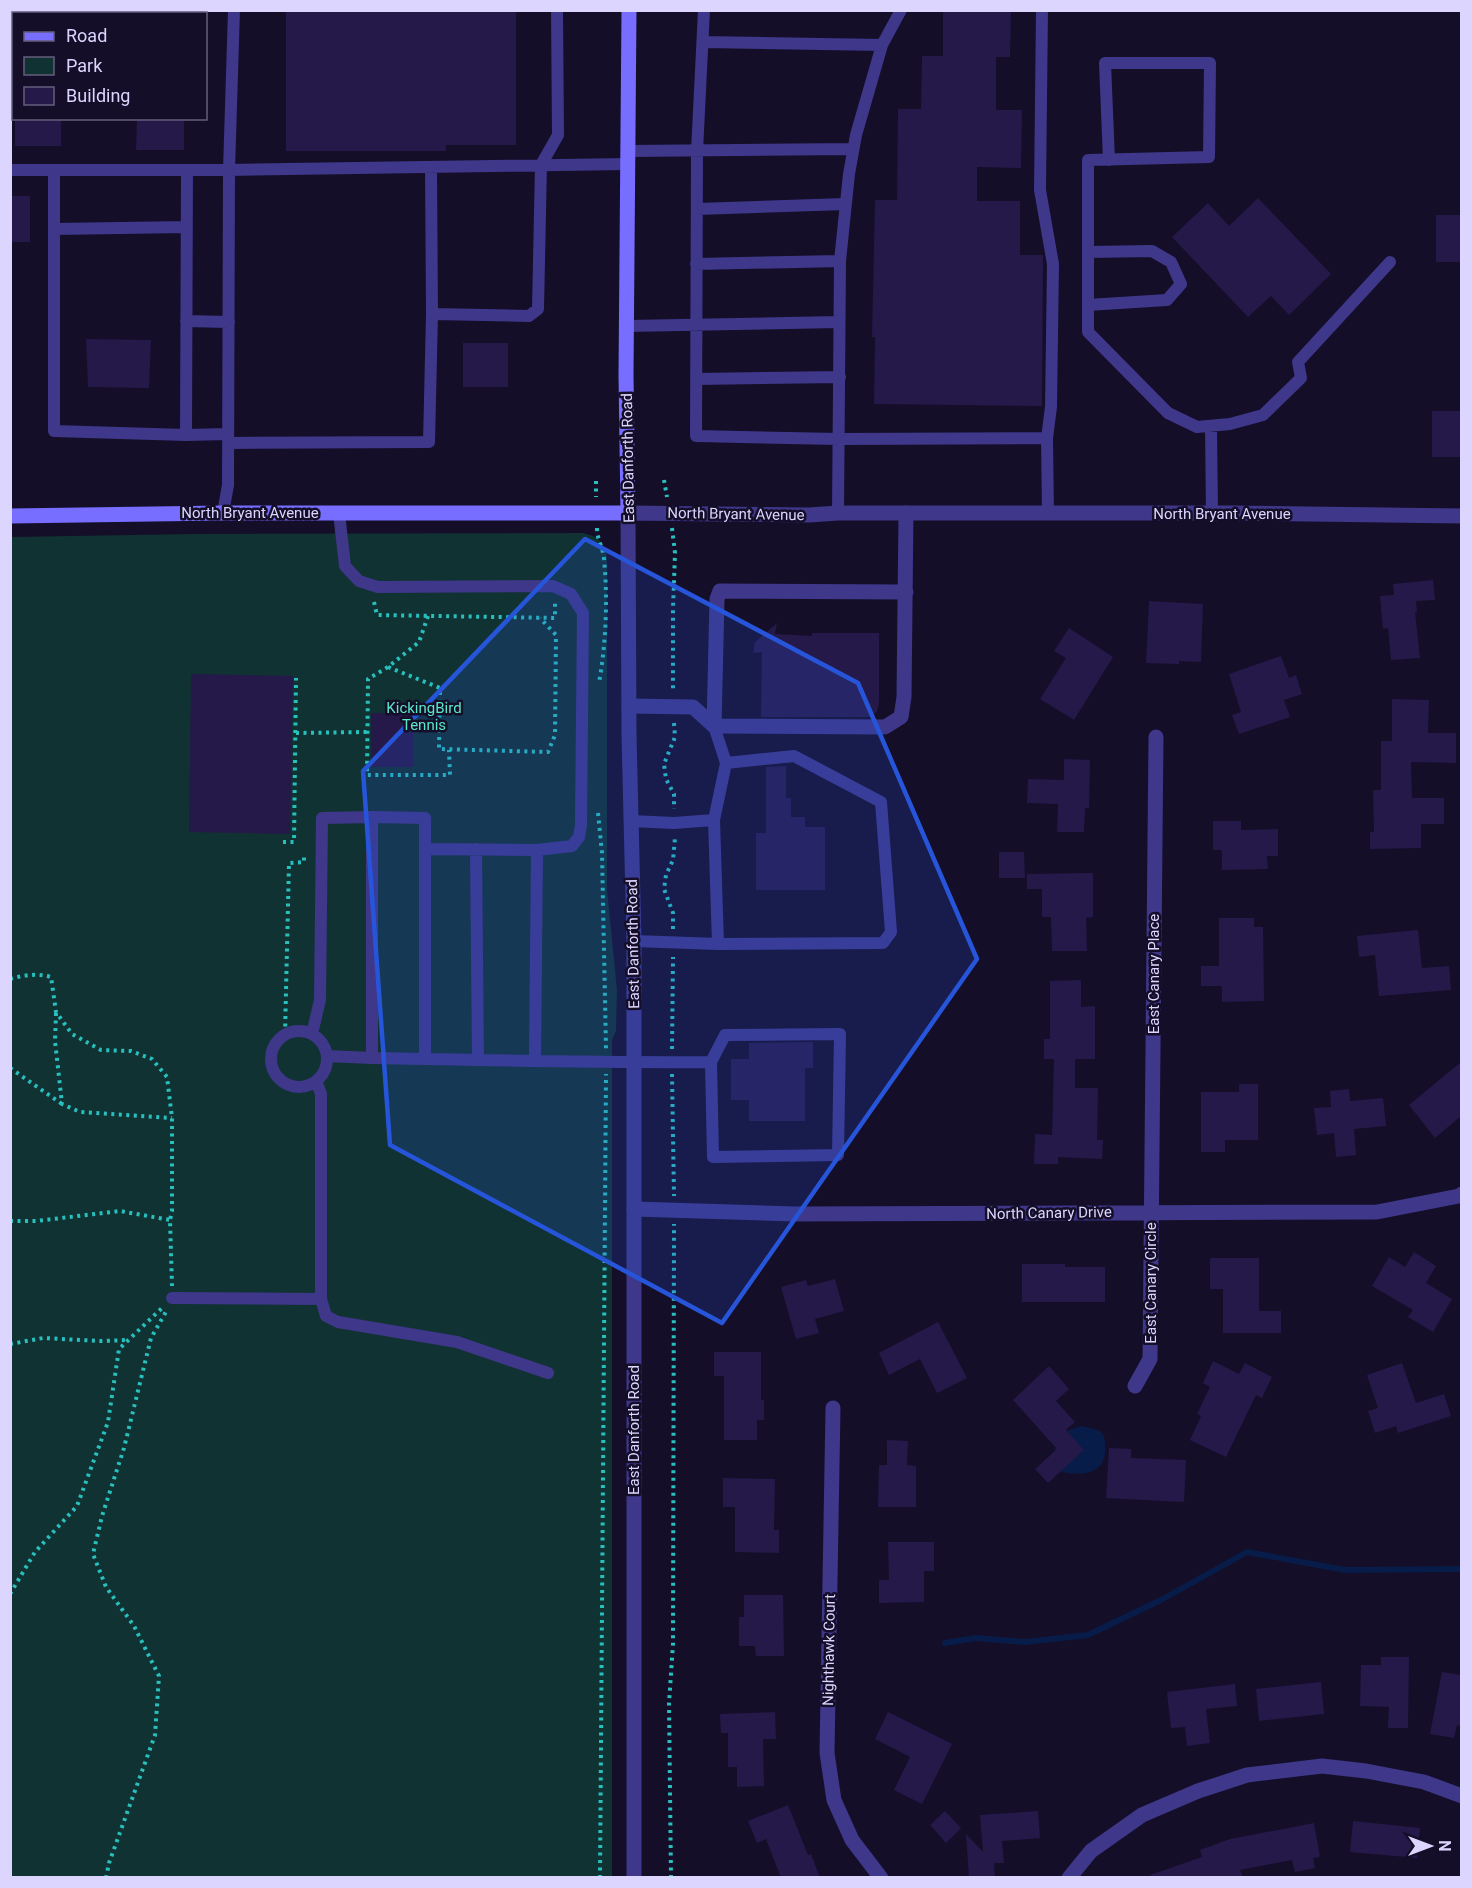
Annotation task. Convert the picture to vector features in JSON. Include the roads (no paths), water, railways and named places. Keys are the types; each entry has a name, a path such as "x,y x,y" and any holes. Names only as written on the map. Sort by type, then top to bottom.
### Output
{"main road":[{"name":"East Danforth Road","path":"628,513 626,326 629,10"},
{"name":"North Bryant Avenue","path":"10,516 223,513 628,513"}],"street":[{"name":"North Bryant Avenue","path":"628,513 809,515 838,513 1212,513 1461,516"},
{"name":"East Danforth Road","path":"628,513 634,941 634,1878"},
{"path":"629,706 693,707 714,726 885,727 901,717 904,697 906,513"},
{"path":"714,726 717,599 720,591 906,592"},
{"name":"East Canary Place","path":"1151,1212 1154,1149 1156,737"},
{"name":"North Canary Drive","path":"634,1209 794,1214 1377,1212 1461,1197"},
{"name":"East Canary Circle","path":"1135,1386 1150,1359 1151,1212"},
{"name":"Nighthawk Court","path":"833,1408 827,1753 834,1800 852,1840 881,1878"},
{"path":"1068,1878 1091,1851 1142,1815 1198,1791 1247,1775 1322,1766 1333,1767 1424,1782 1461,1796"}],"lane":[{"path":"223,513 228,485 230,170 234,10"},
{"path":"432,314 529,316 538,309 542,165 558,135 557,10"},
{"path":"704,10 697,151 696,436 839,439 1047,438"},
{"path":"838,513 840,261 845,204 854,148 882,45 901,10"},
{"path":"1041,10 1040,190 1053,264 1051,406 1047,438 1048,514"},
{"path":"703,42 882,45"},
{"path":"1109,160 1105,63 1210,63 1209,157 1109,160 1088,160 1088,332 1168,412 1197,427 1230,424 1263,415 1301,378 1299,362 1390,262"},
{"path":"10,170 230,170 542,165 697,151 854,148"},
{"path":"54,170 54,431 186,435 228,439 429,442 432,314 431,167"},
{"path":"186,435 188,170"},
{"path":"697,209 845,204"},
{"path":"54,229 187,227"},
{"path":"1088,252 1152,251 1171,262 1181,284 1167,300 1088,305"},
{"path":"696,264 840,261"},
{"path":"186,321 229,322"},
{"path":"626,326 839,322"},
{"path":"696,378 840,377"},
{"path":"1211,426 1212,513"},
{"path":"339,513 345,566 358,581 378,587 553,586 571,594 584,613 579,837 572,846 537,850 425,849"},
{"path":"714,726 726,763 714,820 718,944"},
{"path":"634,941 718,944 883,943 891,932 882,802 794,756 726,763"},
{"path":"372,817 372,1058"},
{"path":"312,1034 320,1000 322,818 425,818 425,1059"},
{"path":"631,821 674,823 714,820"},
{"path":"476,849 478,1059"},
{"path":"535,1060 537,850"},
{"path":"294,1031 312,1034 319,1039 327,1056 323,1074 308,1086 289,1086 275,1074 271,1065 271,1056 278,1040 294,1031"},
{"path":"840,1034 838,1155 713,1157 711,1062 725,1035 840,1034"},
{"path":"327,1056 711,1062"},
{"path":"316,1081 321,1094 321,1299 326,1316 338,1322 458,1342 548,1373"},
{"path":"172,1298 321,1299"}],"water":[{"path":"1083,1426 1099,1431 1103,1435 1105,1455 1102,1462 1098,1467 1086,1473 1062,1472 1053,1454 1058,1443 1071,1429"}],"waterway":[{"path":"945,1643 976,1638 1025,1642 1088,1635 1163,1599 1247,1552 1345,1570 1462,1569"}],"park label":[{"name":"KickingBird Tennis","path":"424,716"}]}
